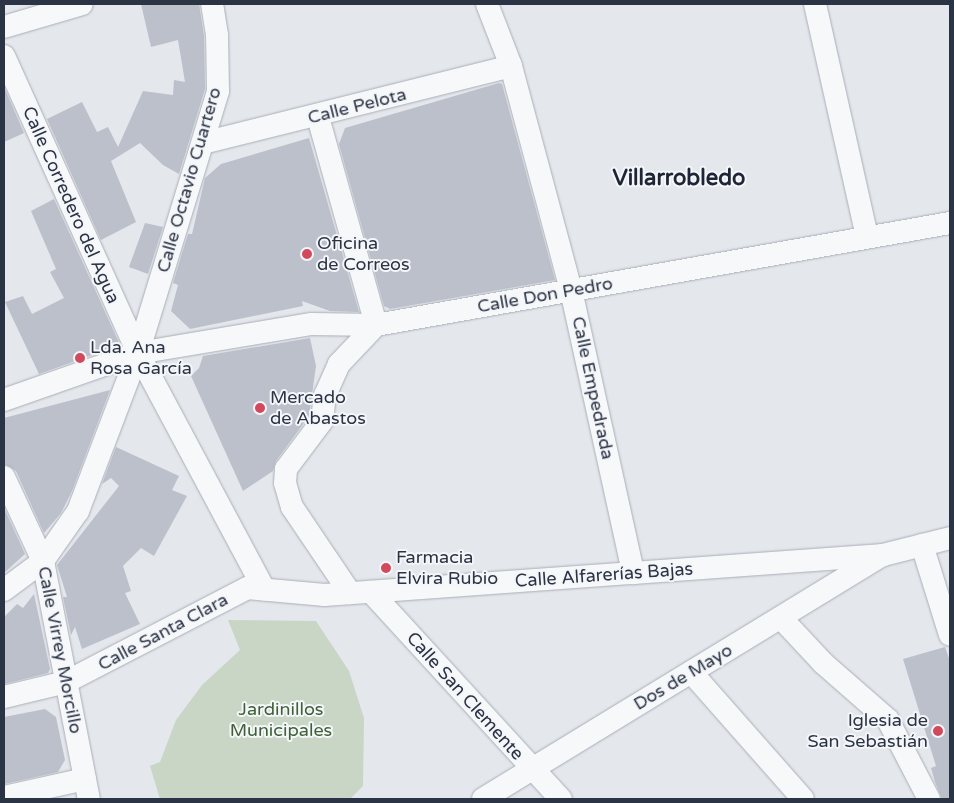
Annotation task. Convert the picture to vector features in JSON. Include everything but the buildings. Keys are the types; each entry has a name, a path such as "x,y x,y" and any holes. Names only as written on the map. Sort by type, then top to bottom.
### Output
{"street":[{"path":"4,27 82,4"},
{"name":"Calle Octavio Cuartero","path":"4,590 43,561 78,511 138,353 218,91 217,35 212,4"},
{"path":"814,4 867,237"},
{"name":"Calle Empedrada","path":"492,5 511,66 571,290 633,574"},
{"name":"Calle Corredero del Agua","path":"4,56 138,353 264,589"},
{"name":"Calle Pelota","path":"203,144 318,117 511,66"},
{"path":"318,117 376,325"},
{"name":"Calle Don Pedro","path":"4,400 138,353 312,324 376,325 950,223"},
{"name":"Calle San Clemente","path":"376,325 339,364 325,395 322,421 286,468 285,483 292,507 361,593 561,799"},
{"name":"Calle Virrey Morcillo","path":"4,477 43,561 87,789"},
{"path":"883,555 950,538"},
{"path":"922,545 950,636"},
{"name":"Calle Alfarerías Bajas","path":"325,595 883,555"},
{"name":"Dos de Mayo","path":"483,799 883,555"},
{"name":"Calle Santa Clara","path":"4,697 66,682 247,588 325,595"},
{"path":"781,618 823,663 888,720 929,799"},
{"path":"691,672 803,799"},
{"path":"4,796 87,789"}],"green space":[{"name":"Jardinillos Municipales","path":"228,620 316,621 349,671 364,718 363,786 350,799 160,799 150,766 160,762 176,720 202,685 240,650"}],"place":[{"name":"Oficina de Correos","path":"307,254"},
{"name":"Lda. Ana Rosa García","path":"80,358"},
{"name":"Mercado de Abastos","path":"260,408"},
{"name":"Farmacia Elvira Rubio","path":"386,568"},
{"name":"Iglesia de San Sebastián","path":"938,731"}],"district":[{"name":"Villarrobledo","path":"679,179"}]}
